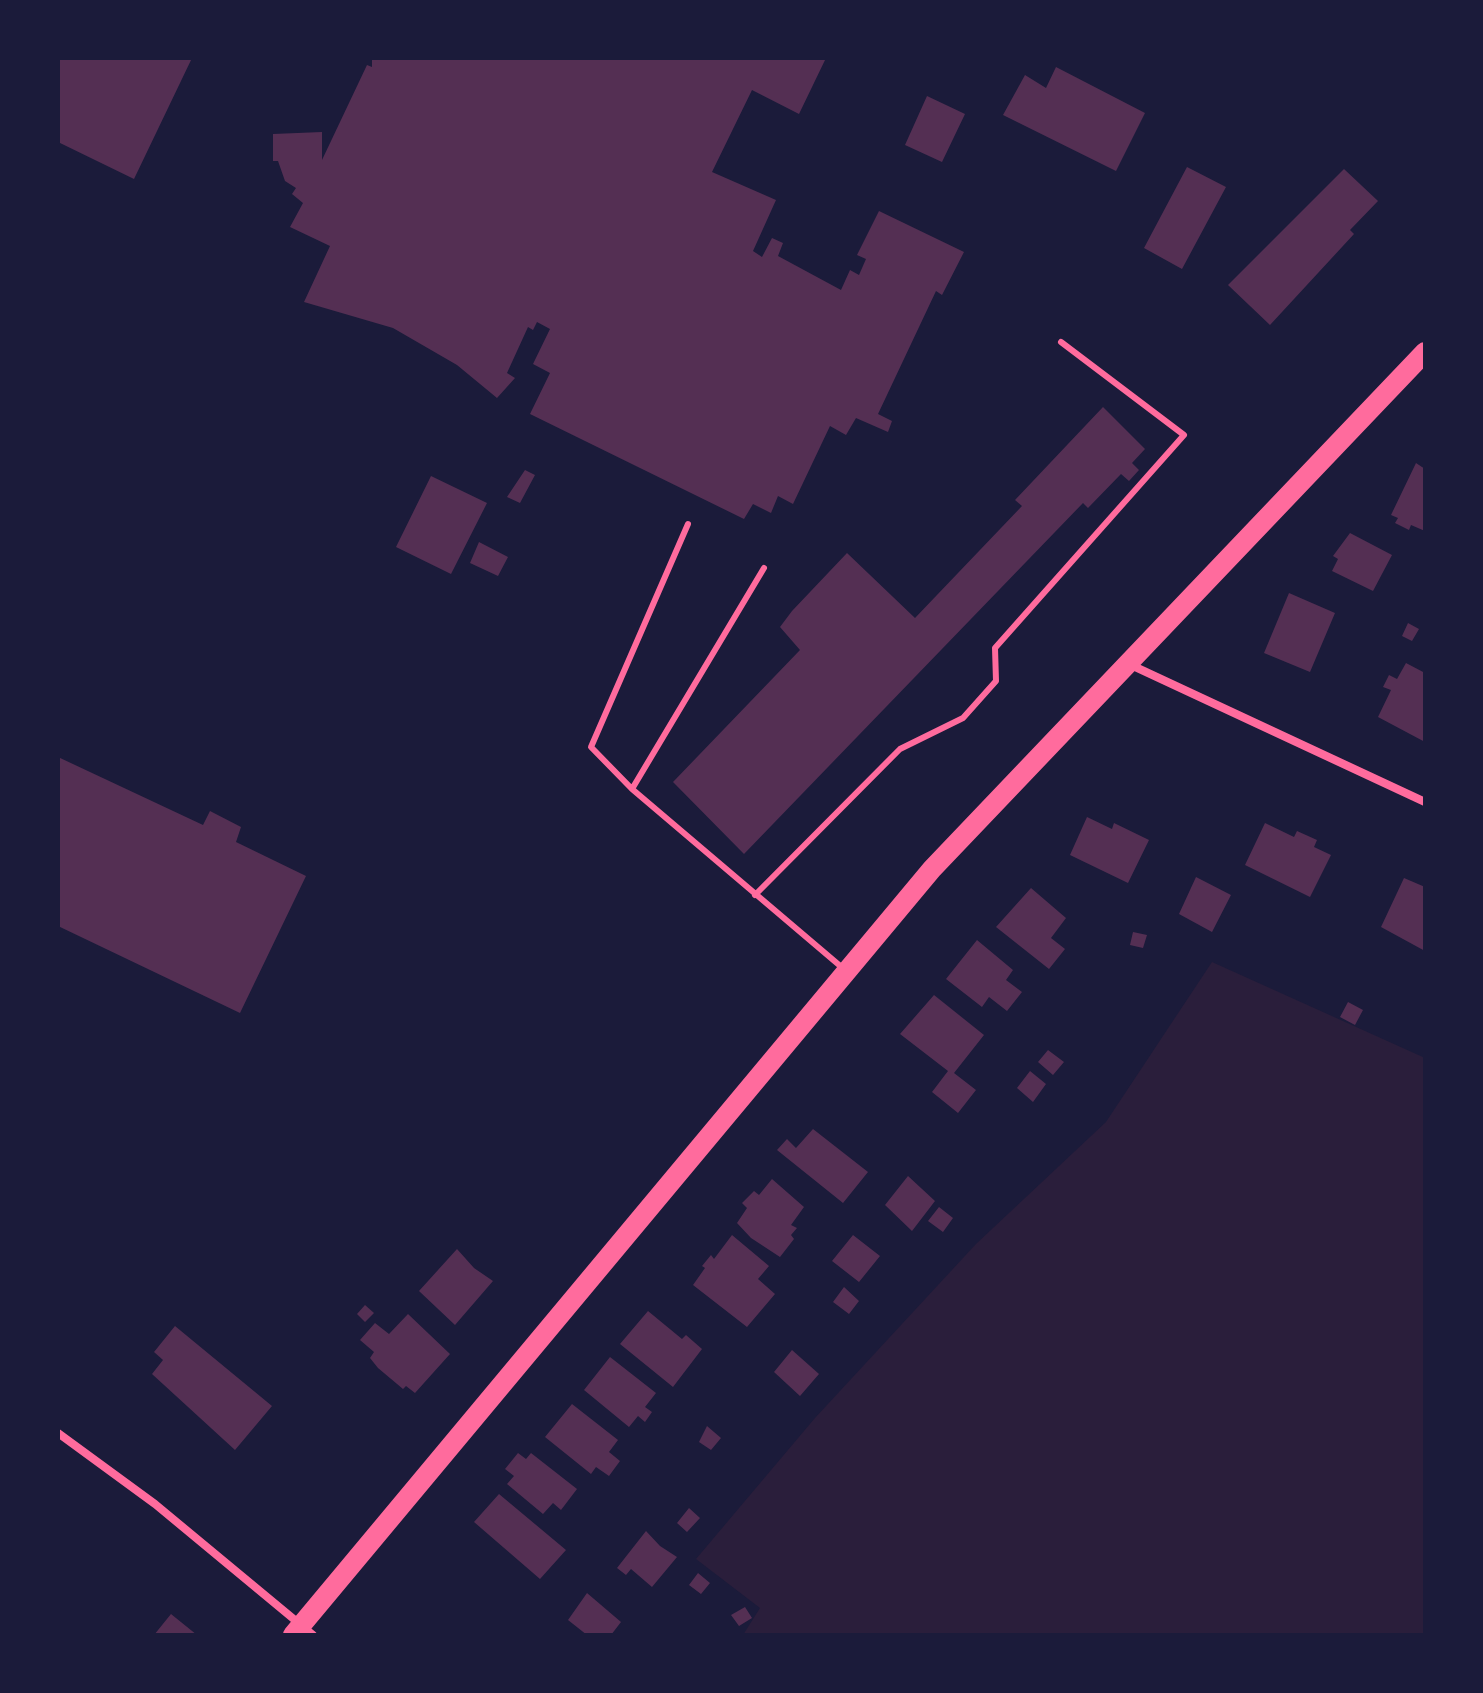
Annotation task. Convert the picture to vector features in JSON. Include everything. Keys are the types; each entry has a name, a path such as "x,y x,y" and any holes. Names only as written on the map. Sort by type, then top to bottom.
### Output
{"main road":[{"path":"302,1632 845,970 932,869 1425,352"}],"street":[{"path":"1127,663 1425,802"},
{"path":"58,1433 155,1504 302,1632"}],"lane":[{"path":"755,895 900,749 963,718 996,681 995,648 1184,435 1061,342"},
{"path":"688,524 591,747 632,789 845,970"},
{"path":"632,789 764,568"}],"shaded area":[{"path":"1212,962 1425,1058 1425,1635 743,1635 760,1608 696,1559 815,1418 976,1244 1106,1122"}],"building":[{"path":"58,58 192,58 134,179 58,142"},
{"path":"372,58 826,58 799,114 752,90 712,172 776,200 753,251 762,257 772,238 783,243 778,256 841,290 850,270 859,275 866,259 857,255 879,211 964,252 942,295 936,291 878,414 892,421 888,432 856,418 846,435 830,426 793,504 778,496 771,513 753,504 744,519 530,414 550,373 533,364 550,329 537,322 533,330 528,327 507,373 515,378 497,398 457,365 393,328 304,302 330,246 290,227 303,203 292,194 296,188 285,181 278,161 273,161 273,134 322,132 322,160 367,65 372,67"},
{"path":"1056,67 1145,113 1116,171 1003,115 1025,75 1046,88"},
{"path":"927,96 965,114 942,162 905,145"},
{"path":"1187,167 1226,187 1182,269 1144,248"},
{"path":"1344,169 1378,201 1350,230 1354,234 1270,325 1228,285"},
{"path":"1103,407 1145,449 1132,463 1139,470 1129,481 1121,474 1088,508 1083,503 744,854 673,782 800,650 780,627 792,611 847,553 915,618 1022,506 1015,500"},
{"path":"1416,463 1425,469 1425,531 1411,525 1409,530 1395,523 1398,518 1391,515"},
{"path":"525,470 535,475 520,503 507,497"},
{"path":"431,476 487,503 451,574 396,547"},
{"path":"1350,533 1392,555 1373,591 1332,571 1338,559 1333,556"},
{"path":"479,542 508,557 498,576 470,563"},
{"path":"1289,593 1335,613 1310,672 1264,653"},
{"path":"1408,623 1419,629 1412,641 1402,636"},
{"path":"1406,663 1425,673 1425,742 1378,717 1391,690 1383,687 1389,675 1397,679"},
{"path":"58,757 203,825 210,811 241,827 236,842 306,876 240,1013 58,926"},
{"path":"1087,817 1112,829 1114,823 1149,840 1128,883 1070,855"},
{"path":"1265,823 1294,837 1297,831 1317,840 1314,847 1331,855 1310,897 1245,865"},
{"path":"1196,877 1231,895 1212,932 1179,914"},
{"path":"1404,878 1425,887 1425,951 1381,927"},
{"path":"1031,888 1066,918 1051,938 1065,949 1049,969 996,927"},
{"path":"1133,932 1147,935 1143,948 1130,945"},
{"path":"977,940 1013,970 1006,980 1022,992 1007,1011 989,997 982,1007 946,979"},
{"path":"934,995 984,1035 954,1073 976,1090 958,1113 932,1092 948,1071 900,1034"},
{"path":"1348,1002 1363,1010 1355,1025 1340,1017"},
{"path":"1048,1050 1064,1062 1053,1075 1038,1062"},
{"path":"1030,1071 1046,1084 1033,1102 1017,1088"},
{"path":"813,1129 868,1172 843,1203 777,1150 787,1139 796,1148"},
{"path":"908,1176 935,1201 912,1231 885,1205"},
{"path":"772,1179 804,1207 791,1225 797,1228 791,1235 794,1239 780,1257 751,1238 737,1223 747,1208 742,1203 754,1191 759,1195"},
{"path":"939,1207 953,1218 943,1232 928,1221"},
{"path":"732,1235 769,1266 758,1279 775,1294 747,1327 693,1285 705,1268 702,1266 711,1255 714,1259"},
{"path":"853,1235 880,1256 859,1282 832,1261"},
{"path":"457,1249 474,1268 493,1281 455,1325 419,1291"},
{"path":"844,1287 859,1301 849,1314 833,1302"},
{"path":"365,1305 374,1313 365,1322 357,1314"},
{"path":"648,1311 682,1339 686,1335 702,1349 673,1387 620,1344"},
{"path":"408,1314 450,1354 415,1393 406,1386 403,1389 378,1368 370,1358 374,1352 360,1340 375,1323 389,1334"},
{"path":"175,1326 272,1406 235,1450 152,1374 163,1360 154,1352"},
{"path":"792,1350 819,1374 800,1396 774,1372"},
{"path":"610,1357 656,1393 645,1407 652,1412 645,1422 638,1416 629,1427 584,1390"},
{"path":"572,1404 618,1440 609,1452 620,1461 609,1476 596,1467 591,1474 545,1437"},
{"path":"707,1426 721,1438 711,1450 699,1442"},
{"path":"518,1453 526,1459 531,1453 577,1489 561,1510 553,1503 543,1514 507,1484 514,1476 505,1469"},
{"path":"499,1494 566,1550 540,1579 474,1522"},
{"path":"689,1508 700,1518 687,1532 677,1523"},
{"path":"646,1531 660,1546 677,1557 652,1587 631,1569 626,1575 617,1568"},
{"path":"698,1573 710,1583 701,1594 689,1585"},
{"path":"587,1593 621,1622 611,1635 587,1635 568,1620"},
{"path":"745,1607 752,1618 739,1626 731,1615"},
{"path":"171,1614 197,1635 154,1635"}]}
